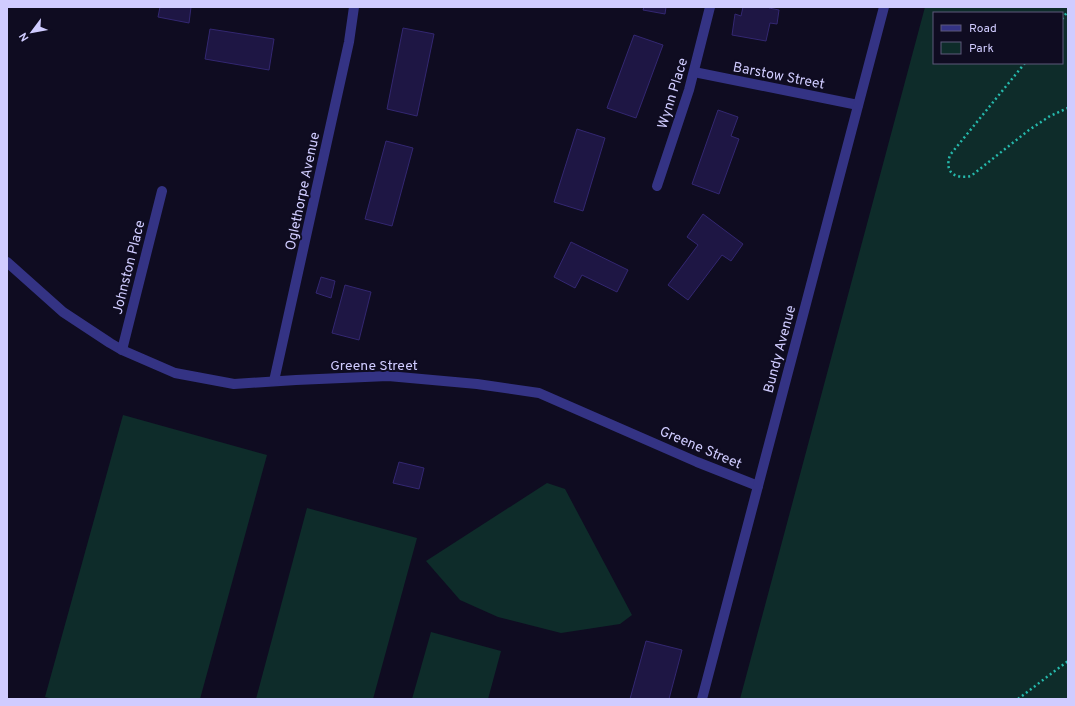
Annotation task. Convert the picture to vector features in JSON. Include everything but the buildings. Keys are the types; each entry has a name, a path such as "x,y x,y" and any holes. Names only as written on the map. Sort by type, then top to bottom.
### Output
{"street":[{"name":"Oglethorpe Avenue","path":"274,381 349,42 353,7"},
{"name":"Wynn Place","path":"657,186 689,90 710,7"},
{"name":"Bundy Avenue","path":"702,699 884,7"},
{"name":"Barstow Street","path":"694,72 858,105"},
{"name":"Johnston Place","path":"122,350 162,190"},
{"name":"Greene Street","path":"7,262 63,312 110,344 175,373 234,384 388,376 477,384 539,393 697,462 758,486"}],"path":[{"path":"1024,64 950,155 948,161 949,170 954,175 962,178 971,176 1029,130 1050,116 1068,108"},
{"path":"1018,699 1068,661"}],"green space":[{"path":"925,7 1068,7 1068,699 740,699"},
{"path":"123,415 267,455 200,699 53,699 45,697"},
{"path":"547,483 565,489 632,615 620,624 561,633 498,617 460,600 426,561"},
{"path":"307,508 417,538 373,699 256,699"},
{"path":"431,632 501,651 488,699 412,699"}]}
